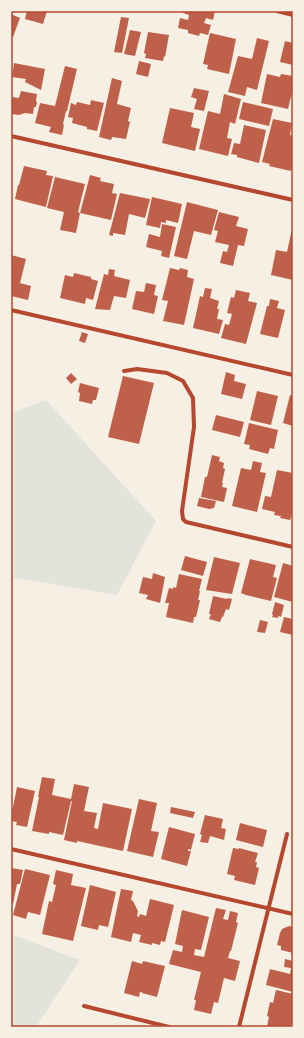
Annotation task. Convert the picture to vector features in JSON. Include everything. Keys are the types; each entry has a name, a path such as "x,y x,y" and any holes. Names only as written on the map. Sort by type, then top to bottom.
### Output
{"street":[{"path":"277,11 293,15"},
{"path":"11,136 293,200"},
{"path":"11,310 293,375"},
{"path":"124,371 137,369 167,373 184,381 194,398 194,427 182,511 183,519 186,522 293,547"},
{"path":"239,1027 287,834"},
{"path":"11,849 293,914"},
{"path":"84,1006 169,1027"}],"shaded area":[{"path":"46,400 156,521 117,595 11,577 11,413"},
{"path":"11,934 80,960 36,1027 11,1027"}],"building":[{"path":"27,11 47,11 43,24 25,19"},
{"path":"183,11 215,11 213,20 206,18 204,23 211,25 208,35 200,33 199,36 188,33 188,30 178,28 180,18 188,20 189,15 183,13"},
{"path":"11,14 20,18 13,37 11,36"},
{"path":"121,17 129,18 122,53 114,52"},
{"path":"130,30 141,32 135,56 124,54"},
{"path":"148,32 169,35 163,61 145,58 146,54 144,53"},
{"path":"210,33 236,39 229,74 207,69 208,65 203,64"},
{"path":"257,38 269,41 257,90 247,87 245,96 228,92 238,56 252,59"},
{"path":"285,41 293,43 293,65 280,62"},
{"path":"139,61 151,64 148,77 136,74"},
{"path":"14,63 45,69 41,90 25,82 26,79 12,77"},
{"path":"65,66 77,69 63,124 62,135 49,132 51,127 35,123 40,103 55,106"},
{"path":"267,74 280,77 281,74 293,76 293,88 288,109 261,103"},
{"path":"112,78 122,81 117,104 131,108 128,121 130,122 126,139 112,137 111,140 99,137"},
{"path":"194,88 209,91 204,111 194,109 197,99 191,97"},
{"path":"21,91 37,94 36,107 34,107 33,114 11,114 12,97 19,98"},
{"path":"224,94 241,99 235,124 230,122 227,138 232,139 228,156 199,149 208,111 220,114"},
{"path":"91,100 104,103 97,131 72,123 73,118 68,117 71,103 76,105 77,102 90,105"},
{"path":"243,102 273,109 269,126 239,119"},
{"path":"170,108 194,113 191,127 200,129 195,151 162,143"},
{"path":"273,119 292,123 290,135 293,136 293,162 291,171 269,166 270,164 262,162"},
{"path":"244,125 266,130 259,163 231,154 234,143 240,144"},
{"path":"24,166 47,171 46,175 53,176 46,207 15,199"},
{"path":"90,175 101,178 100,181 114,184 112,193 117,194 111,220 80,213"},
{"path":"55,177 85,184 78,212 80,213 76,233 60,230 64,212 47,208"},
{"path":"120,193 150,199 145,218 129,214 125,235 113,233 113,236 109,235"},
{"path":"152,197 182,204 178,223 166,220 166,223 161,222 160,228 146,225"},
{"path":"187,202 218,210 211,235 194,231 187,259 174,256"},
{"path":"219,212 239,217 236,226 248,229 244,246 238,245 233,266 220,263 223,251 227,252 229,245 215,242 218,231 214,230"},
{"path":"162,224 176,227 169,258 161,256 162,251 146,247 149,234 160,237"},
{"path":"292,229 293,280 271,275 276,250 287,252"},
{"path":"11,255 26,259 20,283 31,286 28,300 11,296"},
{"path":"170,268 188,270 187,277 194,279 184,325 163,321 168,301 162,300"},
{"path":"109,269 115,270 114,276 130,280 126,298 114,296 110,310 95,309 104,274 108,275"},
{"path":"74,273 91,277 91,279 98,281 93,300 86,298 85,304 60,298 65,275 73,277"},
{"path":"146,283 156,285 154,295 158,296 154,314 132,309 136,291 144,292"},
{"path":"205,288 212,289 210,298 219,301 217,319 223,320 219,334 193,328 200,296 203,297"},
{"path":"236,290 250,293 248,301 257,303 246,344 221,338 225,324 229,325 232,314 227,313 231,297 234,298"},
{"path":"270,299 279,301 277,308 285,310 278,338 260,334"},
{"path":"82,332 88,334 85,343 79,341"},
{"path":"226,372 235,375 234,381 246,384 242,399 221,394"},
{"path":"71,373 77,379 71,384 66,378"},
{"path":"123,376 154,383 139,444 108,437"},
{"path":"80,383 99,388 96,400 93,400 92,404 79,401 80,393 78,392"},
{"path":"257,391 278,396 271,425 250,420"},
{"path":"290,395 293,396 293,426 283,423"},
{"path":"216,415 244,422 240,437 212,430"},
{"path":"249,423 278,430 274,449 270,448 268,454 249,449 250,445 244,444"},
{"path":"212,455 220,457 219,461 224,463 223,468 225,469 222,487 227,488 224,502 201,497"},
{"path":"253,461 262,463 260,472 266,473 257,512 232,506 241,468 251,470"},
{"path":"277,470 293,473 293,510 290,520 274,515 275,512 262,509 265,496 271,497"},
{"path":"199,498 216,501 214,508 209,509 197,506"},
{"path":"185,556 207,562 203,576 181,570"},
{"path":"214,557 240,563 232,594 206,590"},
{"path":"250,559 276,565 273,577 277,578 271,601 241,593"},
{"path":"283,563 293,566 293,602 274,597"},
{"path":"153,573 165,577 160,603 146,599 148,595 139,593 143,577 152,579"},
{"path":"179,574 202,579 198,600 200,600 193,623 166,617 169,603 165,603 169,588 176,588"},
{"path":"213,596 232,599 229,610 226,609 220,622 209,619"},
{"path":"275,602 284,605 281,617 278,616 278,618 272,617"},
{"path":"284,617 293,619 293,635 280,632"},
{"path":"260,620 268,622 265,633 257,632"},
{"path":"42,777 55,779 52,795 71,799 74,784 89,787 84,811 97,813 94,828 98,829 103,803 132,809 123,851 77,841 77,843 64,840 72,801 63,835 32,831"},
{"path":"17,787 35,791 27,827 16,825 17,822 11,821"},
{"path":"139,799 157,803 151,831 159,832 153,857 127,851"},
{"path":"171,807 195,812 193,818 170,813"},
{"path":"205,815 223,819 221,828 226,829 224,840 210,836 208,843 200,842 202,835 200,834"},
{"path":"240,823 267,830 263,847 236,840"},
{"path":"169,827 195,834 191,850 188,849 188,851 191,851 187,866 161,859"},
{"path":"233,848 258,853 255,862 257,862 256,867 259,868 255,885 234,880 235,876 227,874"},
{"path":"11,868 23,870 20,884 17,884 13,904 11,904"},
{"path":"25,869 50,875 40,915 28,912 26,919 13,915"},
{"path":"56,870 73,874 71,885 86,888 73,941 42,934 49,901 52,902 56,885 53,884"},
{"path":"90,885 116,892 108,927 99,925 98,930 81,926"},
{"path":"121,889 133,891 131,900 138,911 137,916 139,917 140,914 146,916 150,899 174,905 165,942 161,941 160,945 152,943 152,945 139,942 141,935 133,933 131,942 111,937"},
{"path":"216,908 226,910 223,919 228,920 230,911 238,913 236,922 238,923 228,958 240,961 235,981 224,978 218,1003 214,1002 211,1014 194,1010 196,1000 194,1000 201,972 169,964 173,950 182,952 183,946 175,944 182,910 209,917 201,950 195,949 194,955 204,957"},
{"path":"289,926 293,927 293,953 281,950 281,946 277,945 282,929"},
{"path":"285,959 293,961 293,992 266,985 270,969 290,974 291,968 284,967"},
{"path":"132,961 142,964 143,961 165,966 157,997 142,992 140,992 139,997 124,993"},
{"path":"276,990 293,994 293,1020 291,1027 267,1026 269,1017 267,1016 270,1002 273,1003"}]}
